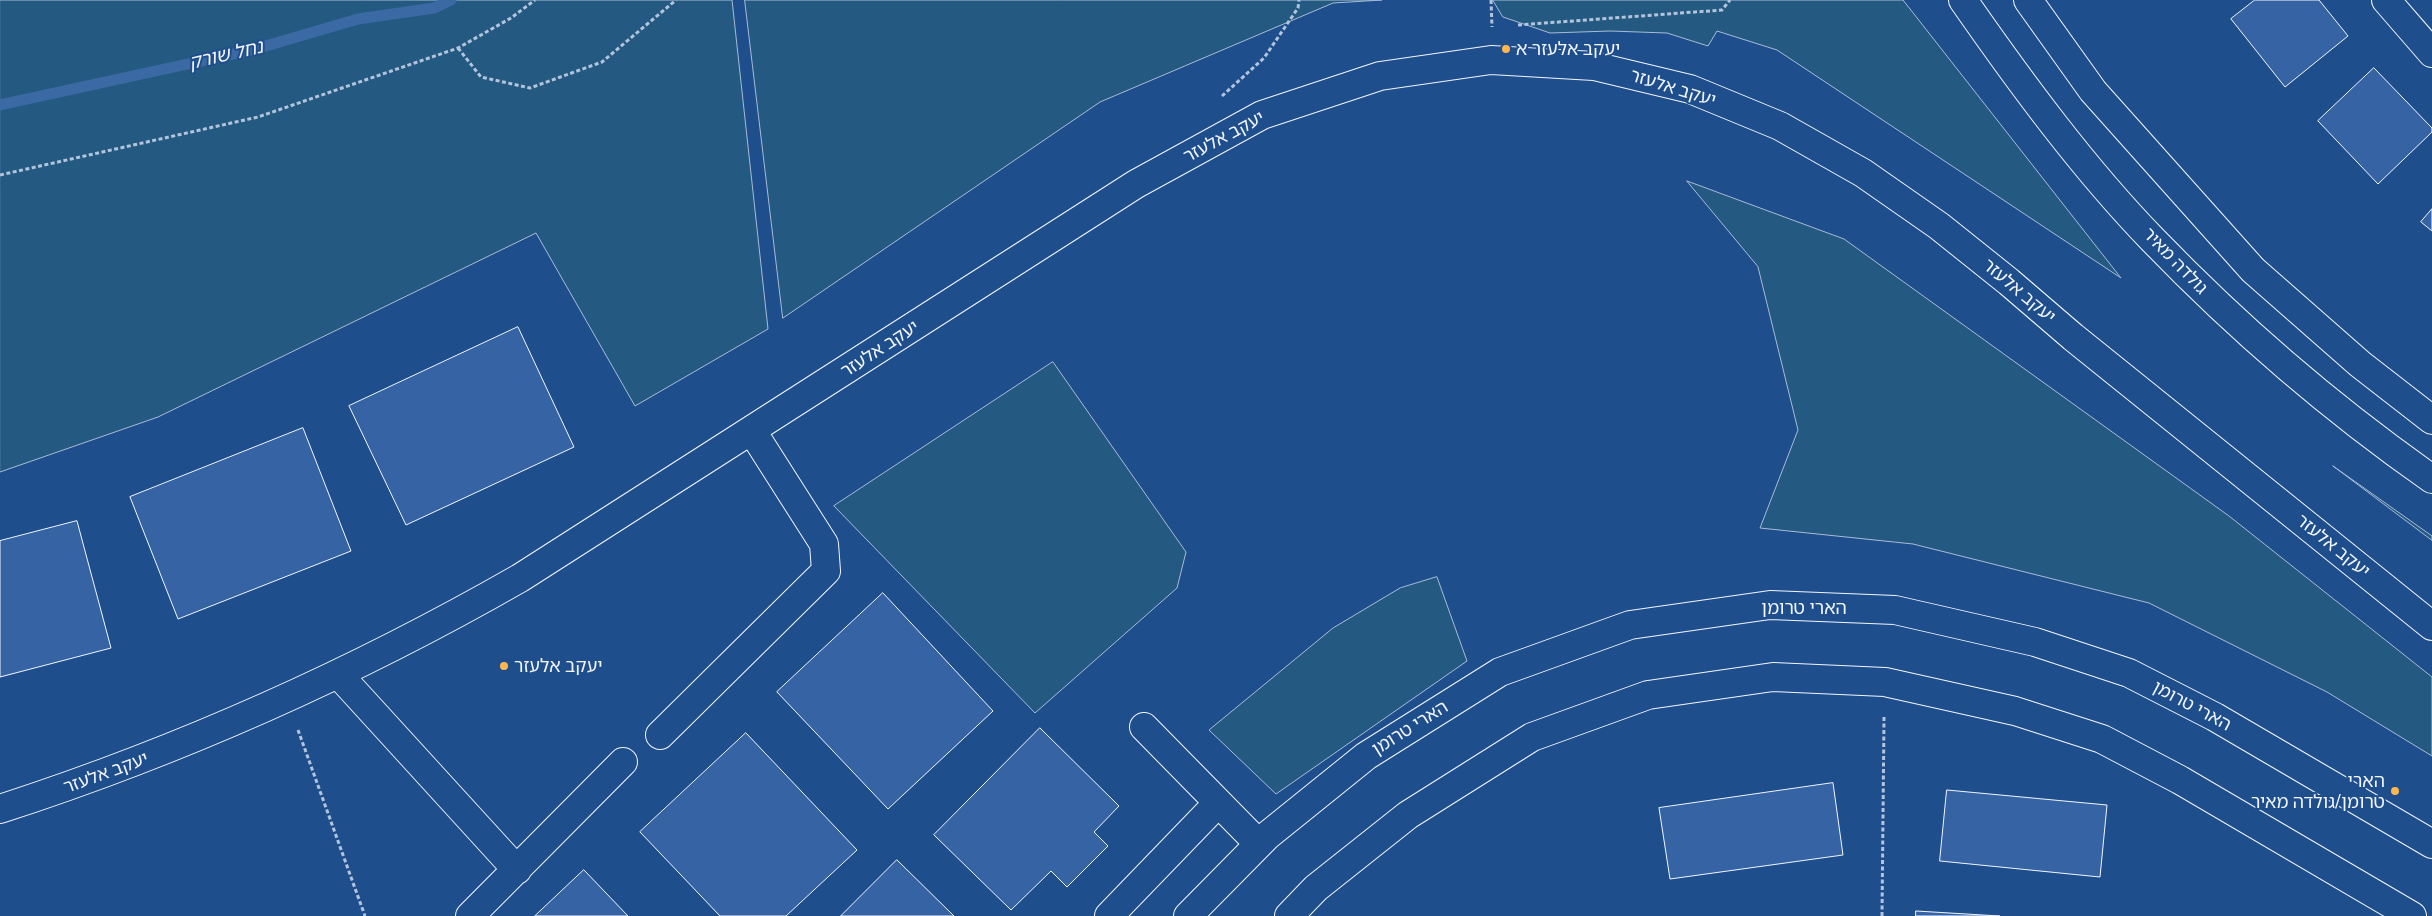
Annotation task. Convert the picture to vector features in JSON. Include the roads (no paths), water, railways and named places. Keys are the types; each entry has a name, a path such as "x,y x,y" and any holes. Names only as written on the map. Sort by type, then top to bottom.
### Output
{"street":[{"name":"גולדה מאיר","path":"1963,0 2010,68 2076,151 2152,239 2217,304 2293,372 2382,443 2432,479"},
{"path":"2028,0 2093,91 2253,270 2360,364 2432,420"},
{"path":"2386,0 2432,53"},
{"name":"יעקב אלעזר","path":"0,809 152,756 287,699 431,629 520,578 1136,184 1262,116 1380,76 1491,60 1594,66 1690,89 1780,126 1863,173 1939,226 1978,257 2073,337 2432,626"},
{"path":"660,735 826,571 824,544 752,431"},
{"name":"הארי טרומן","path":"1188,916 1259,844 1366,756 1500,672 1630,625 1770,605 1895,610 2034,642 2129,673 2215,717 2432,844"},
{"path":"339,675 517,870"},
{"path":"1289,916 1316,888 1408,815 1532,737 1648,695 1773,677 1885,682 2015,712 2102,739 2180,780 2412,916"},
{"path":"1144,727 1259,844"},
{"path":"470,916 623,762"},
{"path":"1109,916 1218,803"}],"waterway":[{"name":"נחל שורק","path":"0,105 252,50 358,19 434,8 451,0"}],"place":[{"name":"יעקב אלעזר א","path":"1506,49"},
{"name":"יעקב אלעזר","path":"504,666"},
{"name":"הארי טרומן/גולדה מאיר","path":"2395,791"}]}
